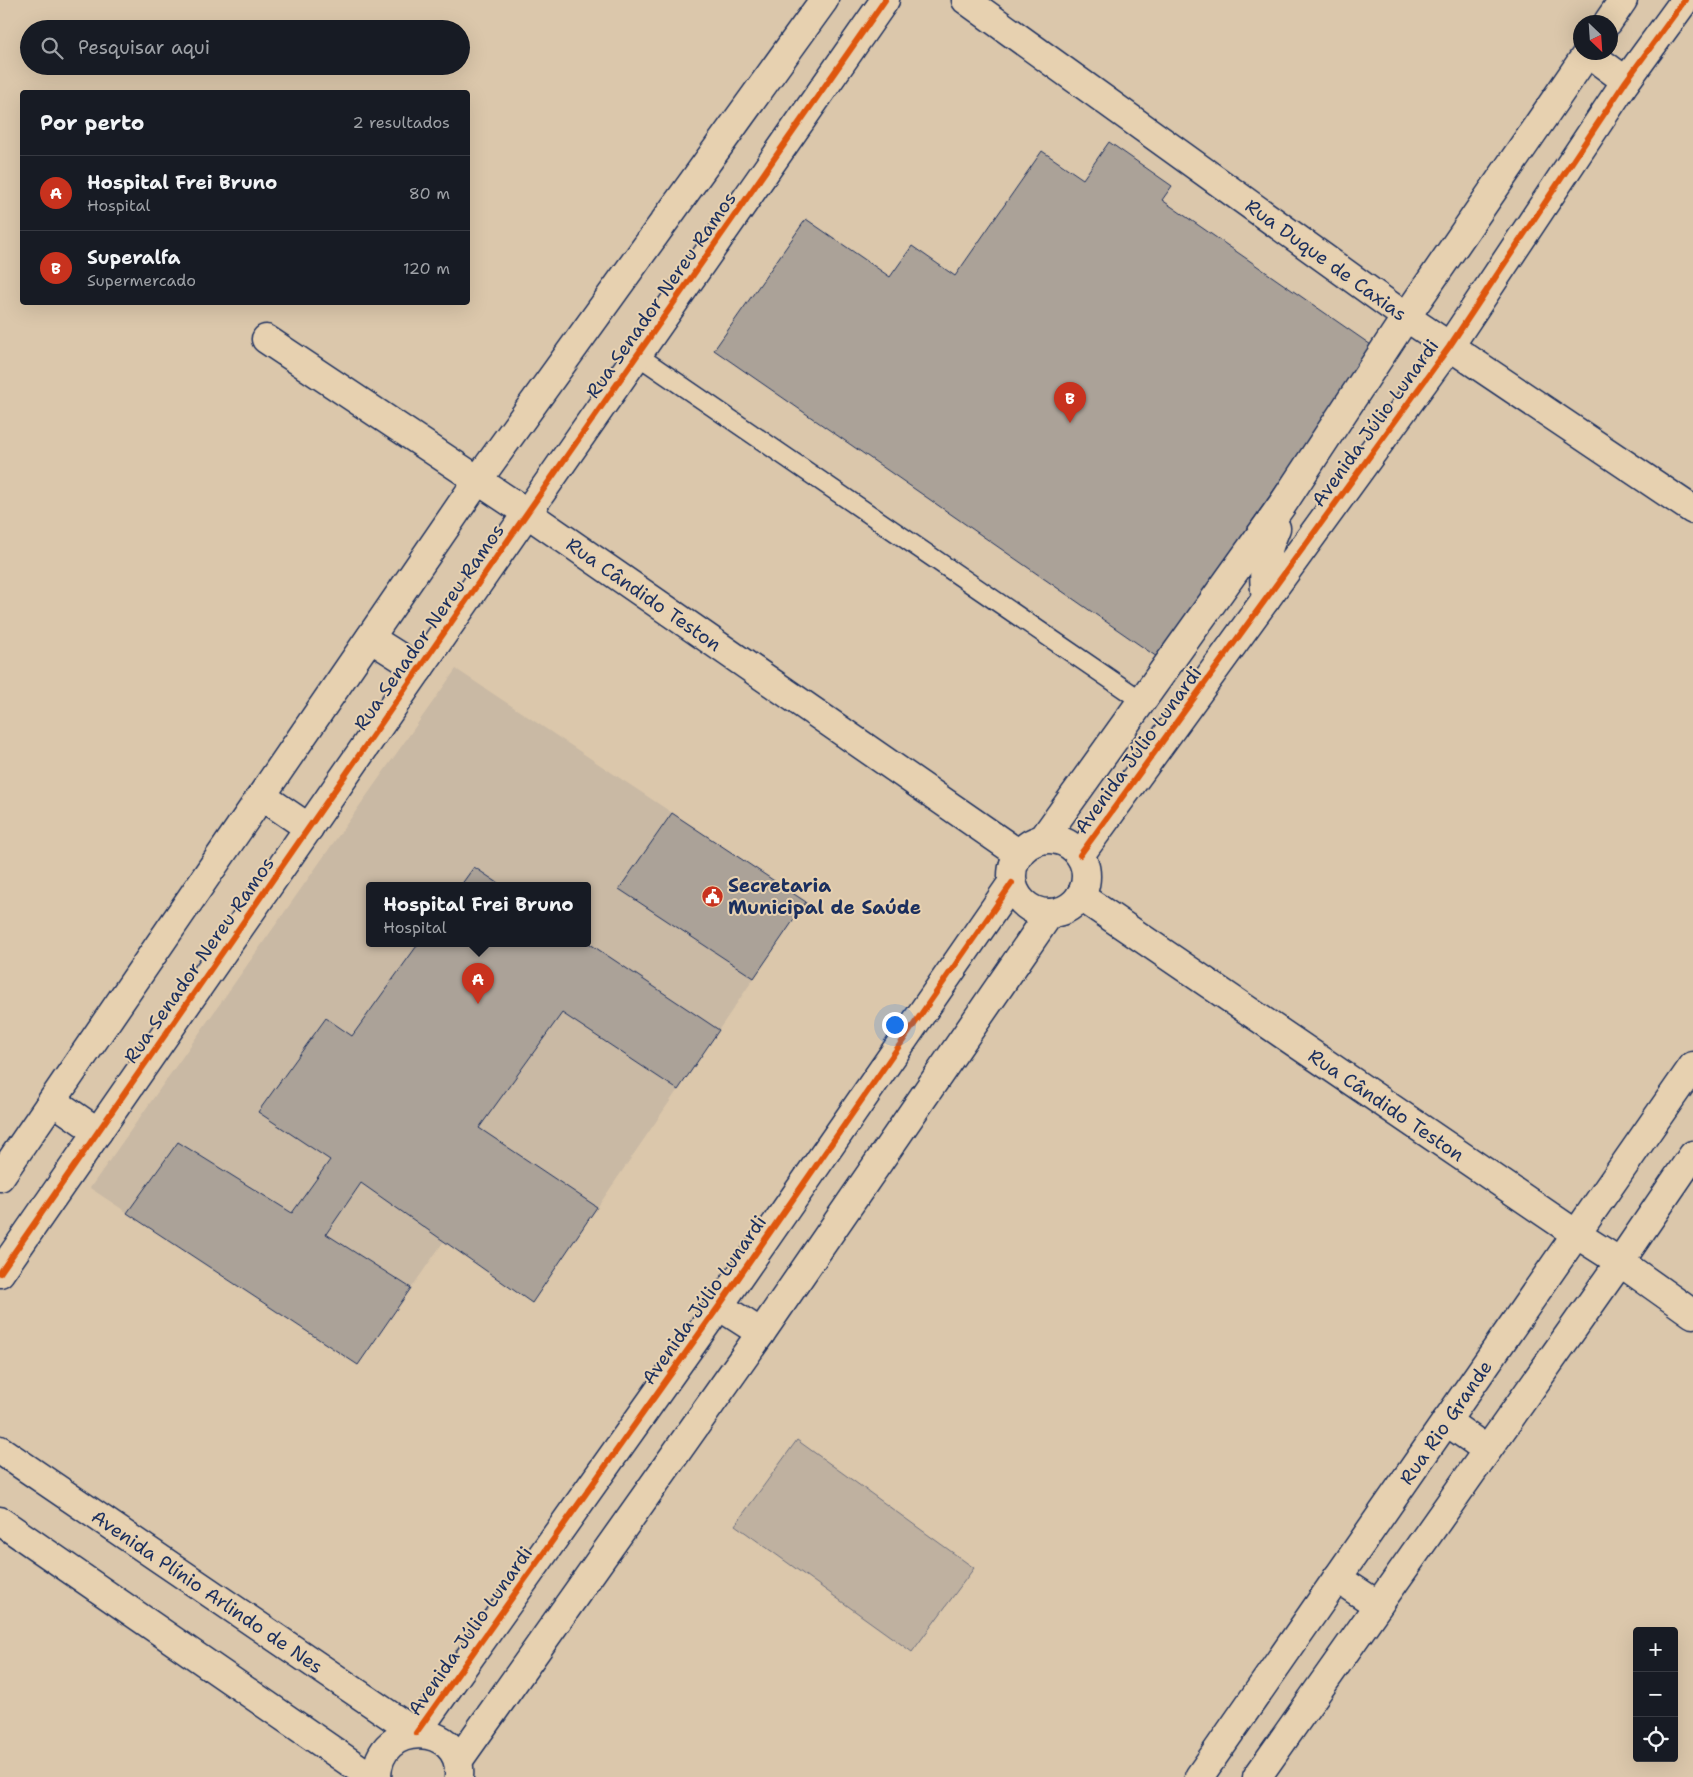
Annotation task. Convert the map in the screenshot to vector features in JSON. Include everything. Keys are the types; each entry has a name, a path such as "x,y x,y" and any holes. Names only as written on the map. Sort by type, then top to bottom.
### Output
{"street":[{"name":"Rua Senador Nereu Ramos","path":"0,1177 478,480 824,0"},
{"name":"Rua Senador Nereu Ramos","path":"0,1273 885,0"},
{"name":"Rua Duque de Caxias","path":"966,0 1406,317 1693,510"},
{"path":"1613,15 1623,0"},
{"name":"Avenida Júlio Lunardi","path":"1080,855 1449,347 1626,80 1685,0"},
{"name":"Avenida Júlio Lunardi","path":"1043,839 1142,701 1276,501 1406,317 1583,60"},
{"path":"1598,60 1626,80"},
{"name":"Rua Cândido Teston","path":"266,339 527,513 1019,854"},
{"path":"1266,599 1263,575 1265,559 1281,517 1276,501"},
{"path":"370,638 419,669"},
{"path":"262,796 309,828"},
{"path":"1043,839 1060,840 1074,849 1084,863 1086,878 1080,896 1066,908 1050,913 1033,909 1026,904 1015,891 1012,883 1013,867 1019,854 1029,844 1043,839"},
{"name":"Avenida Júlio Lunardi","path":"416,1733 719,1306 1012,883"},
{"name":"Rua Cândido Teston","path":"1080,896 1576,1234 1620,1262 1693,1314"},
{"path":"460,1772 1050,913"},
{"name":"Rua Rio Grande","path":"1199,1777 1693,1066"},
{"path":"52,1101 98,1132"},
{"path":"1256,1777 1488,1450 1693,1155"},
{"path":"719,1306 761,1333"},
{"path":"1446,1421 1488,1450"},
{"name":"Avenida Plínio Arlindo de Nes","path":"0,1450 416,1733"},
{"path":"0,1521 371,1777"},
{"path":"1337,1578 1378,1605"},
{"path":"377,1777 377,1767 382,1754 391,1744 403,1736 416,1733 430,1734 442,1740 451,1749 460,1772"}],"lane":[{"path":"637,355 1142,701"}],"shaded area":[{"path":"456,669 806,902 532,1303 444,1241 358,1365 90,1188"},
{"path":"797,1440 974,1568 912,1652 735,1525"}],"building":[{"path":"1109,142 1172,186 1162,200 1374,347 1157,657 714,350 806,219 890,277 912,246 955,276 1042,151 1083,179"},
{"name":"Secretaria Municipal de Saúde","path":"672,813 806,902 754,978 619,889"},
{"path":"474,867 496,882 463,882"},
{"path":"591,945 719,1030 678,1090 562,1013 479,1128 597,1207 532,1303 361,1183 326,1234 411,1288 358,1365 127,1213 178,1142 292,1213 330,1160 258,1112 326,1018 352,1036 416,947 591,947"}],"cycle path":[{"path":"0,1273 885,0"},
{"path":"1080,855 1449,347 1626,81 1685,0"},
{"path":"416,1733 719,1306 1012,883"}],"place":[{"name":"Superalfa","path":"1070,423"},
{"name":"Secretaria Municipal de Saúde","path":"712,896"},
{"name":"Hospital Frei Bruno","path":"478,1004"}]}
